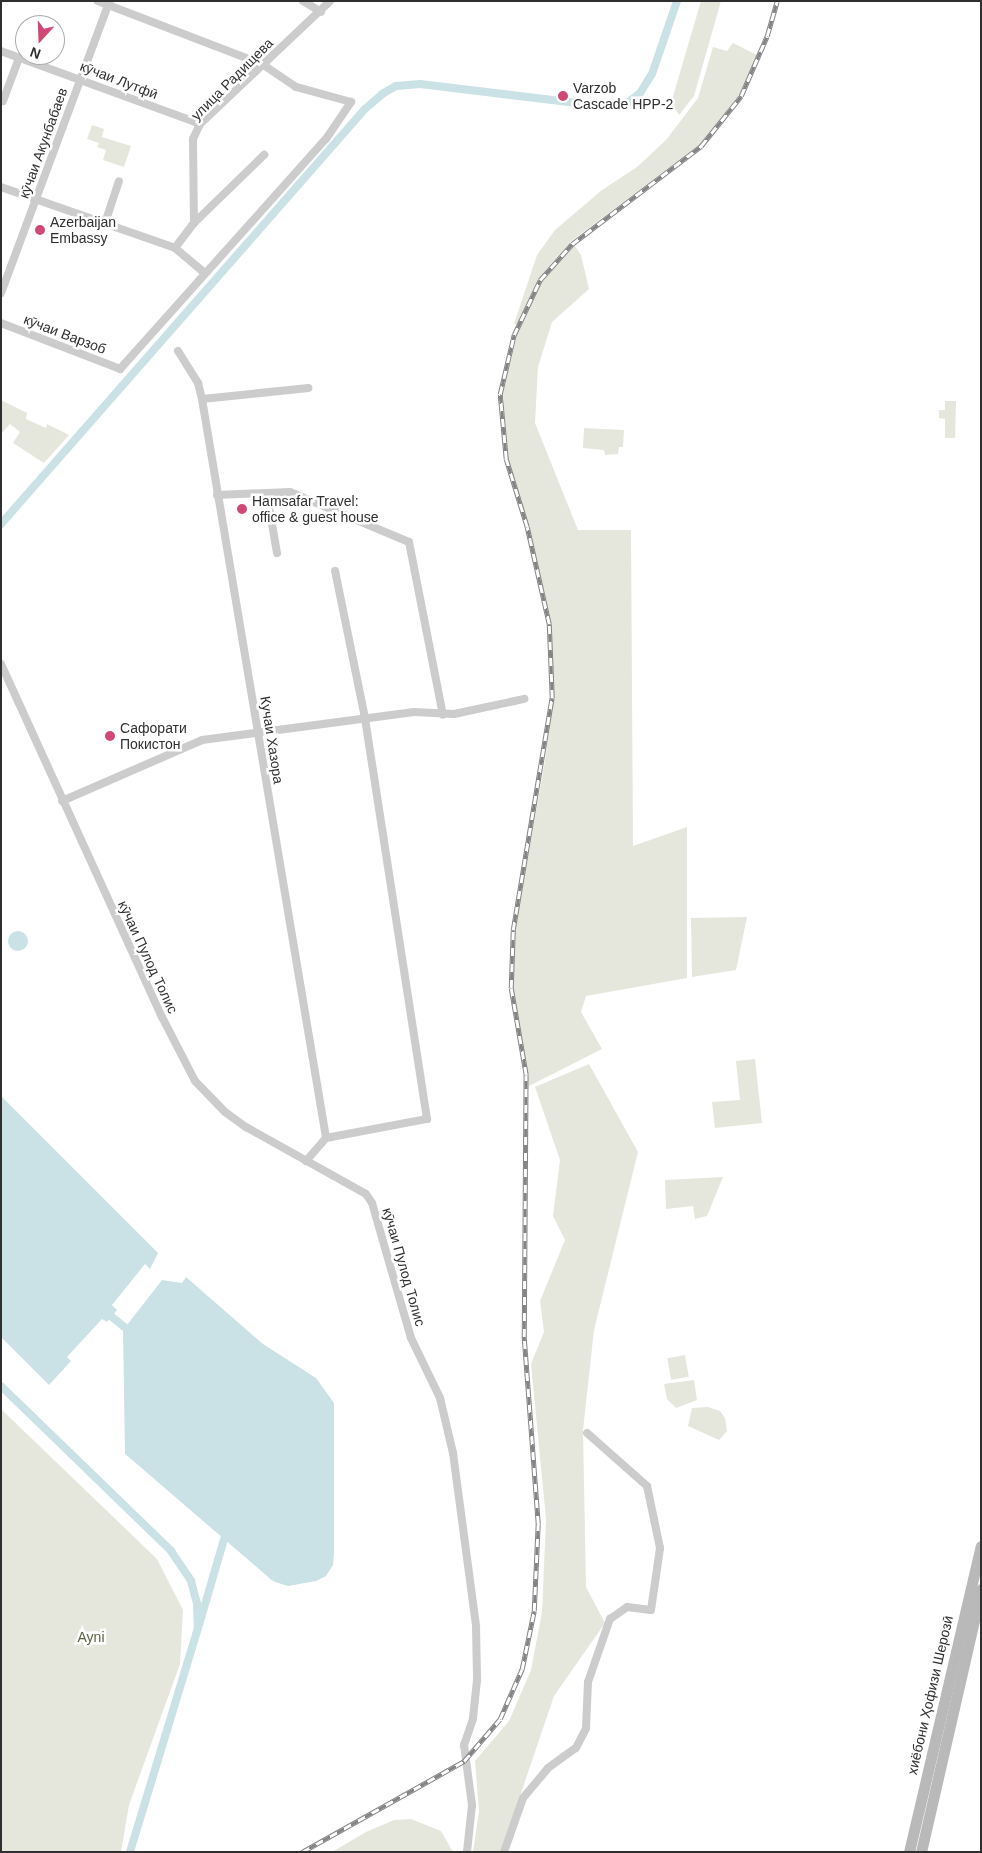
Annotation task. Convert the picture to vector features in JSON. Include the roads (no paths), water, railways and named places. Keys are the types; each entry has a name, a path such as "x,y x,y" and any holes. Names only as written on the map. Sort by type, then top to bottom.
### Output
{"main road":[{"name":"хиёбони Ҳофизи Шерозӣ","path":"909,1852 981,1546"},
{"name":"хиёбони Ҳофизи Шерозӣ","path":"921,1852 981,1589"}],"street":[{"path":"1,187 175,248 205,273 326,139 351,102 296,87 262,64 109,3 98,1"},
{"path":"303,1 320,12"},
{"name":"улица Радищева","path":"194,223 193,139 200,124 330,1"},
{"name":"кӯчаи Акунбабаев","path":"1,293 109,3"},
{"name":"кӯчаи Лутфӣ","path":"1,51 15,56"},
{"path":"3,101 16,65"},
{"name":"кӯчаи Лутфӣ","path":"39,65 200,124"},
{"path":"175,248 194,223 264,155"},
{"path":"105,224 119,181"},
{"name":"кӯчаи Варзоб","path":"1,323 120,369 205,273"},
{"name":"Кучаи Хазора","path":"178,351 198,383 202,399 326,1138"},
{"path":"202,399 308,388"},
{"path":"217,495 267,495 290,492 409,542 443,715"},
{"path":"267,495 277,553"},
{"path":"306,1161 326,1138 427,1119 365,718 335,571"},
{"name":"кӯчаи Пулод Толис","path":"1,664 62,802 195,1081 224,1112 366,1194 372,1203 412,1338 440,1398 450,1437 476,1626 477,1680 473,1719 464,1745 472,1805 467,1852"},
{"path":"62,802 202,740 414,712 443,715 524,699"},
{"path":"504,1852 523,1797 548,1768 576,1748 586,1728 588,1682 610,1619 627,1607 651,1610 660,1548 646,1486 587,1433"}],"water":[{"path":"18,931 25,934 28,941 25,948 18,951 11,948 8,941 11,934"},
{"path":"1,1096 158,1253 150,1269 145,1264 112,1305 117,1310 107,1322 102,1319 67,1357 71,1361 49,1385 1,1337"},
{"path":"186,1277 263,1344 316,1378 334,1403 333,1565 326,1576 316,1581 288,1586 272,1580 275,1574 131,1451 127,1325 162,1280 182,1283"}],"waterway":[{"path":"1,524 365,109 382,94 396,86 420,84 602,106 626,104 640,93 652,74 677,1"},
{"path":"112,1317 127,1329 129,1452 273,1576 283,1578"},
{"path":"1,1386 171,1551 191,1581 197,1604 198,1628 130,1852"},
{"path":"199,1625 225,1536"}],"railway":[{"path":"302,1852 464,1761 500,1719 522,1669 534,1611 538,1524 524,1337 526,1075 511,988 513,930 552,698 549,624 527,527 506,459 500,394 514,335 540,280 572,244 701,146 741,96 767,36 777,1"}],"place":[{"name":"Varzob Cascade HPP-2","path":"563,96"},
{"name":"Azerbaijan Embassy","path":"40,230"},
{"name":"Hamsafar Travel: office & guest house","path":"242,509"},
{"name":"Сафорати Покистон","path":"110,736"}],"park label":[{"name":"Ayni","path":"91,1637"}]}
